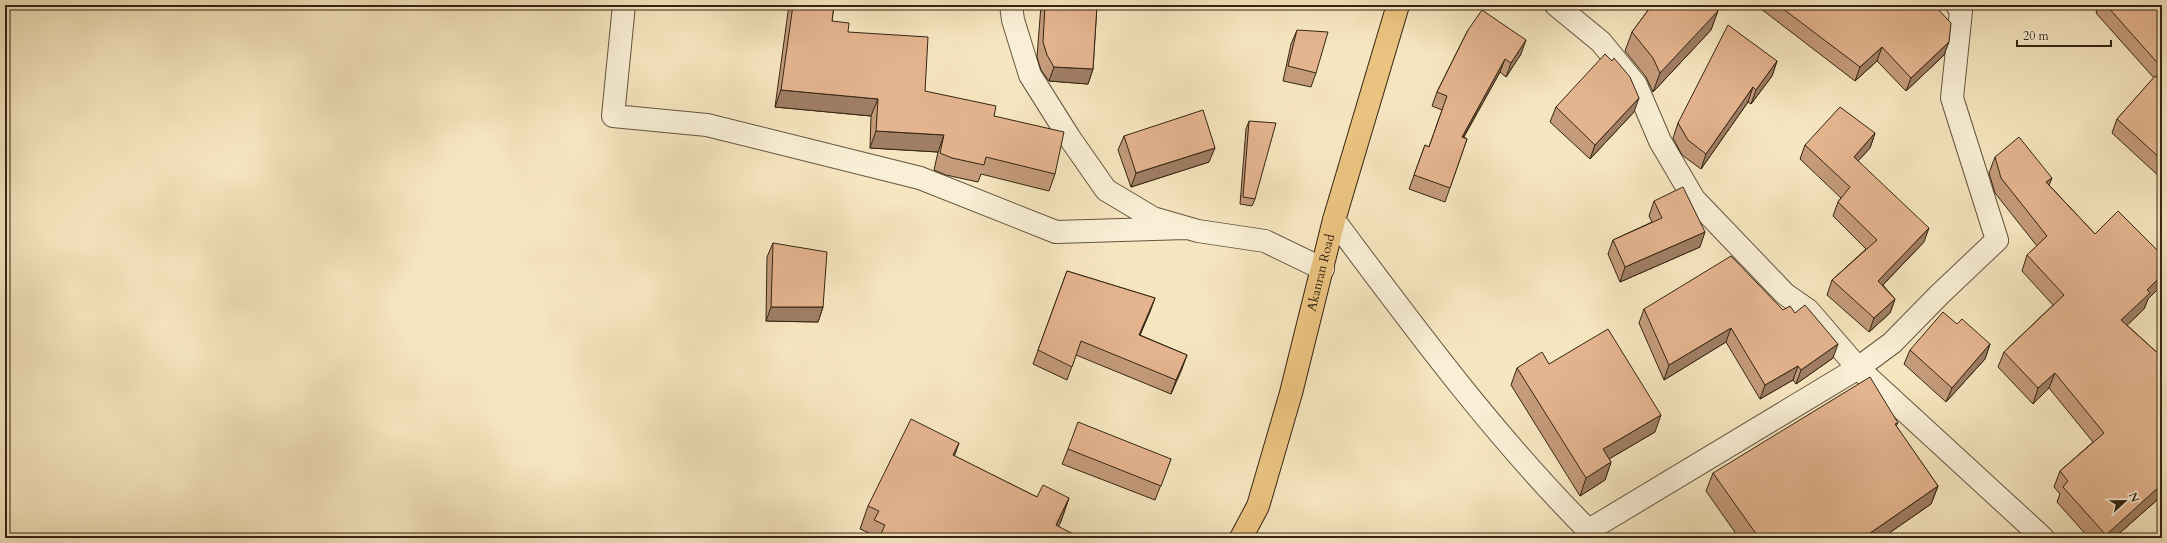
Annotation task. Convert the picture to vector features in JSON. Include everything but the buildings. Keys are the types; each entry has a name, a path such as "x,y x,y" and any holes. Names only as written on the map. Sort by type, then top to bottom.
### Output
{"main road":[{"name":"Akanran Road","path":"1241,538 1258,506 1291,393 1334,220 1398,5"}],"street":[{"path":"624,5 613,116 707,125 920,178 1056,232 1186,228"},
{"path":"1011,5 1013,20 1030,75 1069,137 1106,190 1153,218 1186,228 1265,241 1323,269"},
{"path":"1556,5 1601,42 1636,85 1660,141 1694,199 1785,294 1808,310 1858,368 2043,538"},
{"path":"1334,220 1430,350 1507,442 1593,534 1858,368 1892,343 1939,295 1998,240 1952,98 1961,11 1957,5"}]}
